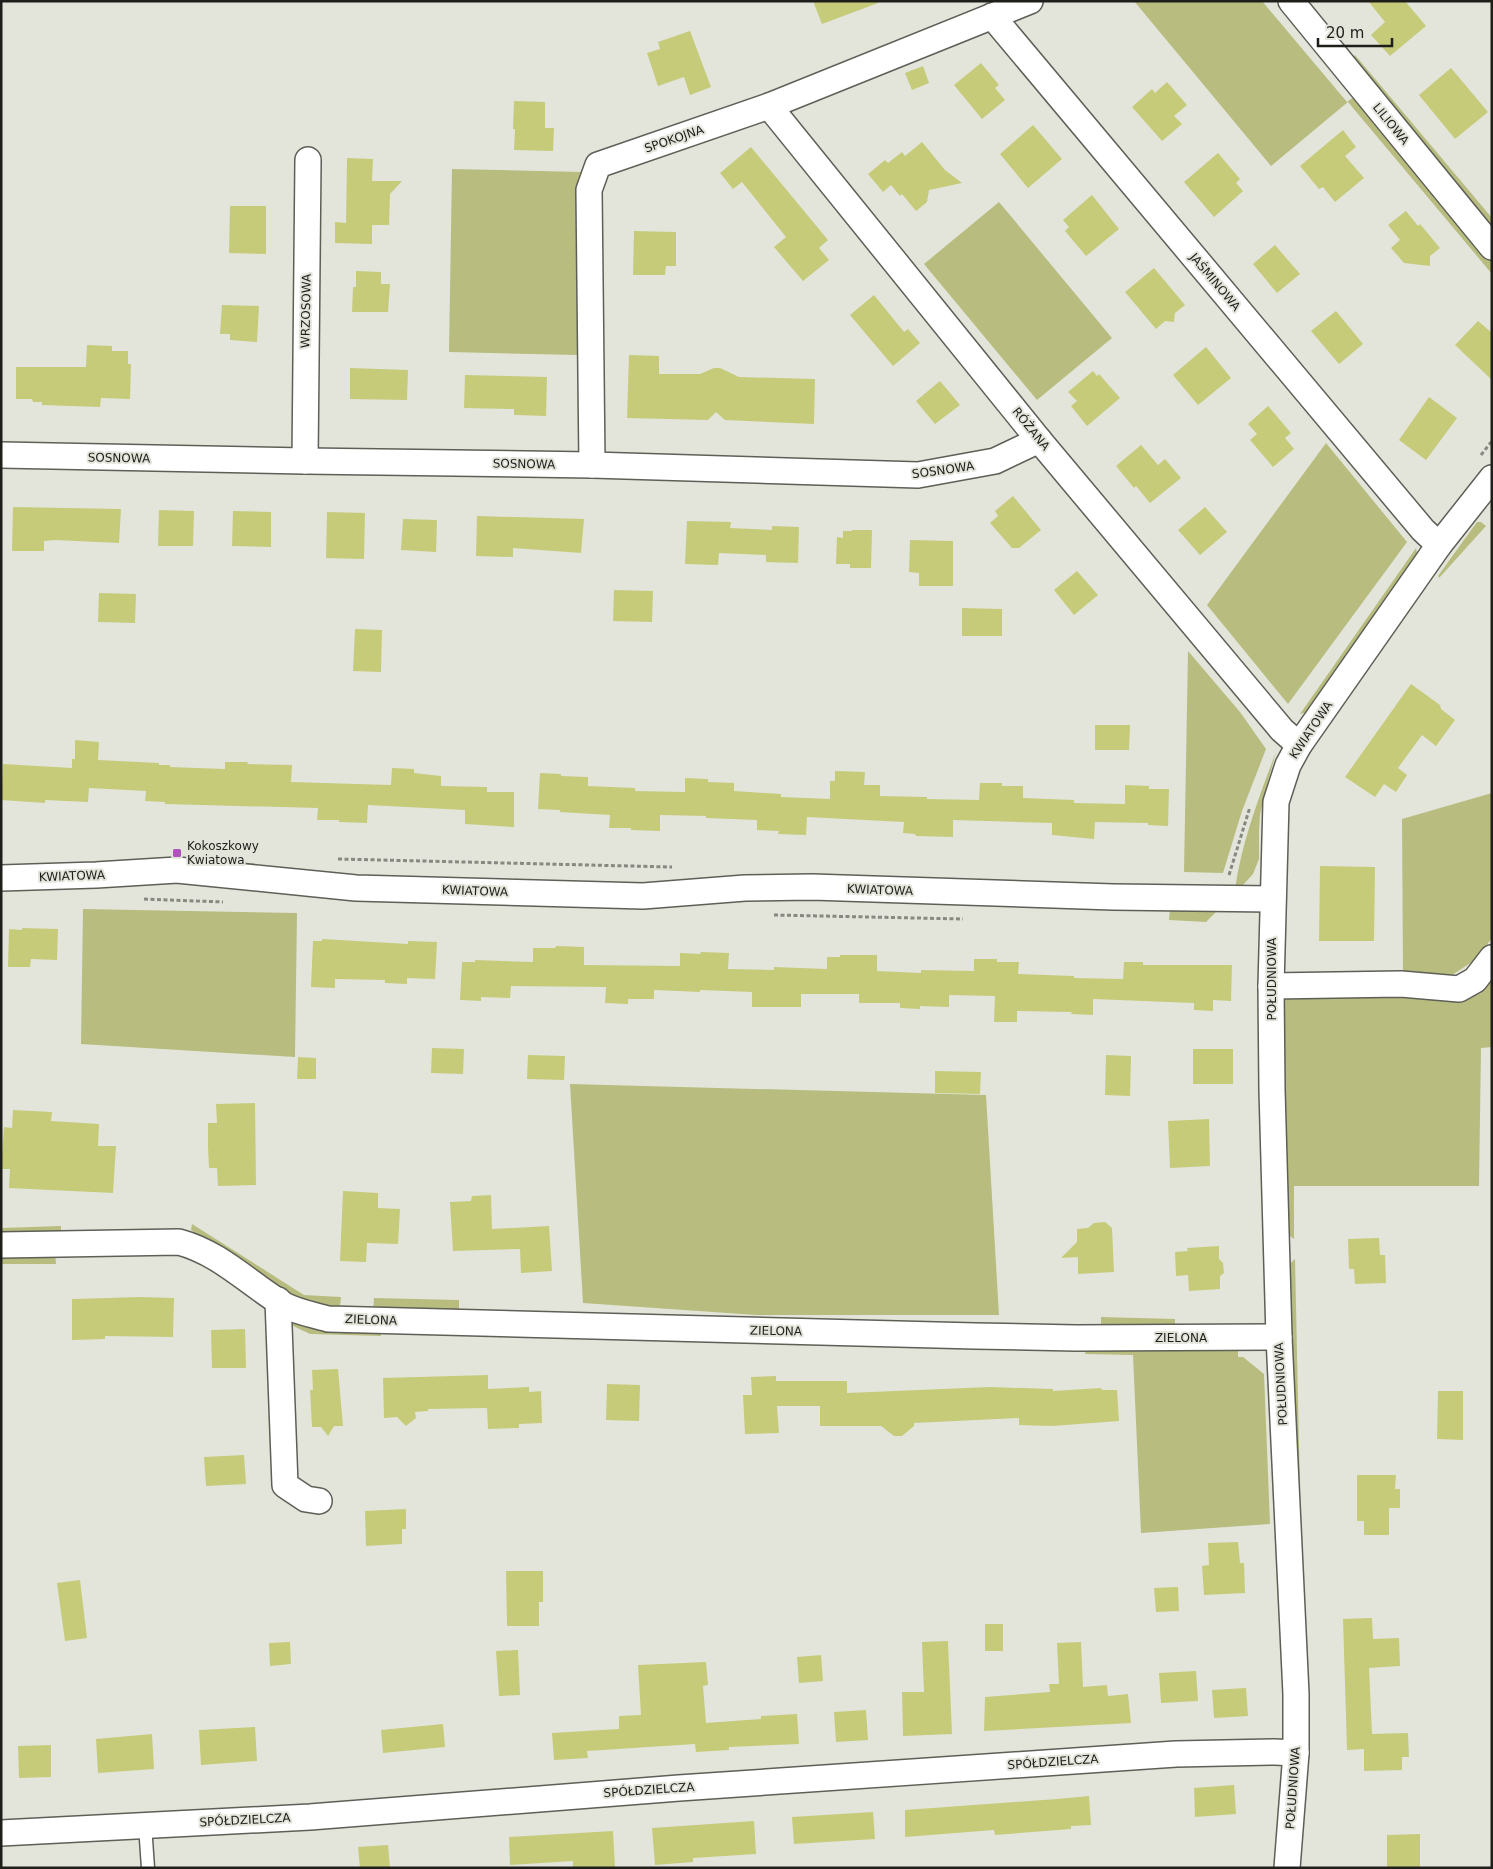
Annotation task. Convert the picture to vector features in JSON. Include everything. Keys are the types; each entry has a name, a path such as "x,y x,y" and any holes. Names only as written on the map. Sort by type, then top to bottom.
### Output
{"street":[{"name":"SPOKOJNA","path":"592,465 589,190 598,165 769,106 1030,1"},
{"name":"LILIOWA","path":"1291,1 1492,247"},
{"name":"JAŚMINOWA","path":"992,16 1423,530 1439,545"},
{"name":"RÓŻANA","path":"769,106 1039,440 1282,730 1299,745"},
{"name":"WRZOSOWA","path":"304,462 308,160"},
{"name":"SOSNOWA","path":"1,455 304,462 592,465 918,475 994,461 1039,440"},
{"name":"KWIATOWA","path":"1,878 177,870 356,888 642,896 745,888 812,888 1113,897 1272,899 1276,802 1288,765 1299,745 1439,545 1492,478"},
{"name":"POŁUDNIOWA","path":"1272,899 1272,1090 1279,1337 1296,1694 1296,1753 1287,1868"},
{"path":"1271,986 1401,984 1459,989 1475,980 1492,958"},
{"name":"ZIELONA","path":"1,1245 178,1242 196,1247 215,1257 286,1306 328,1319 1076,1338 1279,1337"},
{"path":"278,1300 285,1485 306,1499 319,1500"},
{"name":"SPÓŁDZIELCZA","path":"1,1833 310,1817 689,1787 1176,1754 1296,1753"}],"lane":[{"path":"145,1825 148,1868"}],"path":[{"path":"335,859 677,867"}],"green space":[{"path":"1134,1 1262,1 1347,102 1356,95 1492,261 1492,274 1348,102 1271,166"},
{"path":"1355,55 1492,218 1492,235 1349,63"},
{"path":"452,169 581,172 577,355 449,352"},
{"path":"999,202 1112,338 1037,400 924,264"},
{"path":"1326,443 1407,542 1288,704 1207,605"},
{"path":"1477,522 1481,522 1486,526 1439,578 1438,576"},
{"path":"1416,548 1417,553 1353,649 1305,713 1300,714"},
{"path":"1188,651 1240,712 1266,749 1242,811 1223,873 1184,872"},
{"path":"1276,752 1260,815 1259,859 1253,874 1244,884 1235,889 1238,871 1257,802"},
{"path":"1492,793 1492,938 1475,960 1452,975 1403,974 1402,819"},
{"path":"1170,908 1220,908 1206,922 1169,920"},
{"path":"83,909 297,913 295,1057 81,1044"},
{"path":"1492,973 1492,1047 1481,1048 1479,1186 1294,1186 1294,1239 1286,1233 1282,993 1290,995 1480,994"},
{"path":"570,1084 986,1095 999,1315 756,1315 583,1303"},
{"path":"192,1224 304,1295 341,1297 338,1310 295,1298 191,1230"},
{"path":"61,1226 61,1235 1,1236 1,1228"},
{"path":"55,1252 56,1264 1,1264 1,1254"},
{"path":"1295,1259 1300,1491 1298,1490 1287,1266"},
{"path":"374,1298 459,1300 459,1317 373,1313"},
{"path":"1101,1317 1175,1319 1175,1330 1101,1328"},
{"path":"289,1321 381,1330 381,1336 310,1334 289,1324"},
{"path":"1086,1347 1238,1349 1238,1357 1243,1357 1264,1374 1270,1524 1141,1533 1133,1355 1085,1354"}],"building":[{"path":"813,1 877,1 878,3 822,24"},
{"path":"1368,1 1405,1 1426,26 1390,56 1371,35 1385,22"},
{"path":"690,31 711,87 690,95 684,77 658,86 647,53 660,49 658,42"},
{"path":"981,63 999,85 995,88 1005,100 982,119 954,85"},
{"path":"923,66 929,83 912,90 905,73"},
{"path":"1451,68 1488,112 1455,139 1419,95"},
{"path":"1167,82 1187,105 1174,116 1182,124 1162,141 1132,107 1152,89 1155,93"},
{"path":"514,101 545,102 545,128 554,128 553,151 514,150"},
{"path":"1033,125 1062,159 1028,188 1000,154"},
{"path":"1343,130 1356,147 1345,156 1364,178 1335,202 1323,187 1319,189 1300,166"},
{"path":"922,142 945,170 962,183 929,190 927,202 916,211 902,194 900,196 891,185 883,192 868,174 885,160 888,163 902,152 905,156"},
{"path":"751,147 828,240 819,248 829,260 803,281 774,247 786,237 742,182 733,189 720,173"},
{"path":"1218,153 1240,179 1236,183 1243,191 1214,217 1184,182"},
{"path":"347,158 373,159 372,181 402,181 390,194 389,225 372,225 372,244 335,243 335,222 346,223"},
{"path":"1092,195 1119,229 1086,256 1065,231 1069,227 1063,220"},
{"path":"230,206 266,206 266,254 229,253"},
{"path":"1406,211 1418,226 1420,224 1440,248 1430,256 1430,266 1404,263 1391,248 1400,240 1388,225"},
{"path":"634,231 676,232 676,266 666,266 665,275 633,275"},
{"path":"1275,245 1300,274 1277,293 1253,264"},
{"path":"1154,268 1185,305 1175,313 1174,322 1165,321 1156,329 1125,292"},
{"path":"356,271 381,272 381,284 390,284 388,312 352,312 353,287 356,287"},
{"path":"874,295 904,332 908,329 920,343 893,366 850,315"},
{"path":"222,305 259,306 257,342 230,340 230,334 220,334"},
{"path":"1336,311 1363,344 1339,364 1311,331"},
{"path":"1478,321 1492,333 1492,380 1455,345"},
{"path":"87,345 112,346 112,351 128,351 128,364 131,364 130,399 101,398 100,407 42,405 42,402 33,402 32,399 16,399 16,367 86,367"},
{"path":"1206,347 1231,378 1198,405 1173,375"},
{"path":"629,355 659,356 659,374 700,374 714,368 720,368 739,377 815,379 814,424 725,420 716,412 708,420 627,418"},
{"path":"350,368 408,370 407,400 350,399"},
{"path":"1093,371 1097,376 1099,374 1120,398 1087,426 1071,406 1077,401 1068,392"},
{"path":"465,375 547,377 546,416 514,415 514,409 464,408"},
{"path":"940,381 960,405 935,424 916,401"},
{"path":"1429,397 1457,418 1426,460 1399,440"},
{"path":"1268,406 1291,433 1285,438 1294,449 1273,467 1250,440 1257,434 1248,424"},
{"path":"1141,445 1158,465 1165,459 1181,478 1150,503 1136,486 1134,488 1116,466"},
{"path":"1013,496 1041,530 1019,548 1012,548 990,523 998,516 995,511"},
{"path":"13,507 121,509 119,543 55,540 44,541 44,551 12,551"},
{"path":"1205,507 1227,532 1200,555 1178,530"},
{"path":"159,510 194,511 193,546 158,546"},
{"path":"233,511 271,512 271,547 232,546"},
{"path":"327,512 365,513 364,559 326,558"},
{"path":"477,516 584,519 581,553 513,548 513,557 476,556"},
{"path":"403,519 437,520 436,552 401,550"},
{"path":"687,521 731,522 730,528 772,530 772,526 799,527 798,563 766,562 766,555 719,553 718,565 685,564"},
{"path":"872,530 871,568 850,568 850,564 836,564 837,537 843,538 843,531"},
{"path":"910,540 953,541 953,586 919,586 919,573 909,572"},
{"path":"1077,571 1098,595 1074,615 1054,590"},
{"path":"614,590 653,591 652,622 613,621"},
{"path":"99,593 136,594 135,623 98,622"},
{"path":"962,608 1002,609 1002,636 962,636"},
{"path":"355,629 382,630 381,672 353,671"},
{"path":"1411,684 1440,705 1441,709 1455,720 1436,746 1422,735 1398,768 1407,775 1396,792 1384,784 1375,797 1345,777"},
{"path":"1095,725 1130,725 1129,750 1095,750"},
{"path":"75,740 99,742 98,760 159,763 159,765 170,765 170,767 225,769 225,762 292,765 291,782 391,785 392,768 414,769 414,773 441,776 441,786 487,787 487,792 514,792 514,827 465,824 465,810 368,805 367,823 339,822 339,820 317,820 318,808 165,804 165,802 145,801 146,791 89,788 88,802 45,800 45,803 1,800 3,764 72,768 72,759 75,759"},
{"path":"835,771 865,772 864,785 880,785 880,796 927,797 927,799 979,800 980,783 1002,783 1002,786 1023,786 1023,798 1074,800 1074,803 1125,804 1125,785 1149,786 1149,789 1169,789 1168,826 1148,825 1148,823 1095,822 1094,839 1052,835 1052,823 953,820 953,837 916,836 915,834 903,833 904,822 807,817 806,835 778,834 779,831 757,830 757,820 706,818 706,816 660,815 660,831 609,828 610,815 538,809 540,773 588,777 588,786 635,788 635,791 685,792 685,778 708,779 708,782 734,783 734,791 781,794 781,797 830,799 830,781 835,781"},
{"path":"1320,866 1375,867 1374,941 1319,941"},
{"path":"22,928 58,929 57,960 31,959 30,967 8,967 9,929 22,930"},
{"path":"322,939 408,944 408,941 437,942 435,979 407,978 407,984 385,983 385,980 335,979 335,988 311,987 313,941 322,941"},
{"path":"556,946 584,947 584,965 680,966 680,953 700,954 701,952 729,953 728,969 774,970 774,967 827,969 827,957 877,955 877,971 921,973 921,970 974,971 974,959 997,959 997,962 1019,962 1018,974 1123,979 1124,962 1143,962 1143,965 1232,965 1231,1001 1213,1000 1213,1011 1194,1010 1194,1003 1093,999 1093,1015 1071,1014 1072,1012 1017,1011 1017,1022 994,1022 995,996 949,995 949,1007 920,1006 920,1009 900,1008 900,1003 859,1003 859,994 801,994 801,1007 752,1007 752,992 654,990 654,999 628,999 628,1004 605,1003 606,987 511,986 510,998 481,997 481,1001 460,1000 462,962 475,962 475,960 533,962 533,948 555,948"},
{"path":"432,1048 464,1049 463,1074 431,1073"},
{"path":"1193,1049 1233,1049 1233,1084 1193,1084"},
{"path":"528,1055 565,1056 564,1080 527,1079"},
{"path":"1106,1055 1131,1056 1130,1096 1105,1095"},
{"path":"298,1057 316,1058 316,1079 297,1079"},
{"path":"935,1071 981,1072 980,1094 935,1093"},
{"path":"255,1103 256,1185 218,1186 217,1168 209,1168 208,1147 208,1123 217,1123 216,1104"},
{"path":"13,1110 52,1112 51,1121 99,1124 98,1146 116,1146 113,1193 9,1188 10,1169 1,1169 4,1127 12,1128"},
{"path":"1209,1119 1210,1166 1170,1168 1168,1121"},
{"path":"343,1191 378,1193 378,1208 400,1209 398,1244 367,1243 366,1262 340,1261"},
{"path":"491,1195 492,1229 549,1226 552,1271 521,1273 520,1249 453,1251 450,1202 471,1201 472,1196"},
{"path":"1105,1222 1112,1228 1114,1272 1078,1274 1078,1257 1061,1258 1077,1242 1077,1229 1088,1228 1094,1223"},
{"path":"1379,1238 1380,1255 1385,1255 1386,1283 1355,1284 1354,1269 1349,1269 1348,1239"},
{"path":"1219,1246 1219,1259 1223,1263 1224,1273 1220,1276 1220,1289 1189,1291 1188,1275 1176,1276 1175,1252 1188,1251 1187,1248"},
{"path":"174,1298 173,1337 105,1336 105,1339 72,1340 72,1299"},
{"path":"245,1329 246,1368 212,1368 211,1330"},
{"path":"338,1369 343,1426 334,1426 328,1436 321,1427 312,1427 310,1390 313,1390 312,1370"},
{"path":"488,1375 488,1389 529,1387 529,1392 541,1391 542,1423 519,1424 519,1428 488,1429 487,1408 428,1409 428,1411 415,1412 416,1418 406,1426 397,1417 384,1418 383,1378"},
{"path":"776,1376 776,1381 847,1381 847,1393 990,1387 1053,1389 1053,1391 1101,1388 1102,1390 1117,1390 1119,1421 1052,1426 1019,1425 1019,1418 914,1423 914,1426 902,1436 894,1436 881,1426 820,1426 820,1406 777,1406 779,1433 745,1434 743,1395 752,1395 751,1377"},
{"path":"607,1384 640,1385 639,1421 606,1420"},
{"path":"1438,1391 1463,1391 1463,1440 1437,1439"},
{"path":"244,1455 246,1484 206,1486 204,1457"},
{"path":"1357,1475 1396,1475 1395,1489 1400,1489 1400,1508 1389,1508 1389,1535 1364,1535 1364,1521 1357,1521"},
{"path":"406,1509 406,1529 402,1529 402,1544 366,1546 365,1511"},
{"path":"1238,1542 1240,1563 1244,1563 1245,1593 1204,1595 1202,1566 1209,1565 1208,1543"},
{"path":"506,1571 543,1571 543,1602 539,1602 539,1626 507,1626"},
{"path":"80,1580 87,1638 65,1641 57,1583"},
{"path":"1178,1587 1179,1611 1156,1612 1154,1588"},
{"path":"1372,1618 1373,1639 1399,1638 1400,1666 1369,1668 1372,1734 1408,1733 1409,1757 1402,1757 1402,1770 1364,1771 1364,1749 1347,1750 1343,1619"},
{"path":"985,1624 1003,1624 1003,1651 985,1651"},
{"path":"948,1641 952,1734 903,1736 902,1692 924,1692 922,1642"},
{"path":"290,1642 291,1664 270,1666 269,1643"},
{"path":"1081,1642 1083,1687 1107,1685 1108,1696 1128,1694 1131,1723 984,1731 985,1697 1050,1692 1049,1684 1059,1684 1057,1643"},
{"path":"518,1650 520,1695 499,1696 496,1651"},
{"path":"821,1655 823,1681 799,1683 797,1657"},
{"path":"706,1662 708,1685 703,1686 706,1723 761,1719 761,1716 797,1714 799,1744 729,1747 729,1750 696,1752 695,1744 587,1751 588,1758 554,1760 552,1733 619,1729 619,1716 641,1715 638,1665"},
{"path":"1196,1671 1198,1701 1161,1703 1159,1673"},
{"path":"1246,1688 1248,1716 1214,1718 1212,1690"},
{"path":"866,1710 868,1740 836,1742 834,1712"},
{"path":"443,1724 445,1747 383,1753 381,1730"},
{"path":"255,1727 257,1761 201,1765 199,1730"},
{"path":"152,1734 154,1769 98,1773 96,1739"},
{"path":"51,1745 51,1777 19,1778 18,1746"},
{"path":"1234,1785 1236,1814 1195,1817 1194,1788"},
{"path":"1089,1796 1091,1825 1071,1826 1071,1829 995,1835 994,1830 905,1837 905,1810"},
{"path":"873,1812 875,1839 794,1844 792,1817"},
{"path":"754,1821 756,1854 693,1858 693,1862 655,1865 652,1828"},
{"path":"613,1831 615,1868 573,1868 573,1861 510,1865 509,1837"},
{"path":"1420,1834 1420,1868 1387,1868 1387,1835"},
{"path":"388,1845 390,1868 360,1868 358,1847"}],"place":[{"name":"Kokoszkowy Kwiatowa","path":"177,853"}]}
